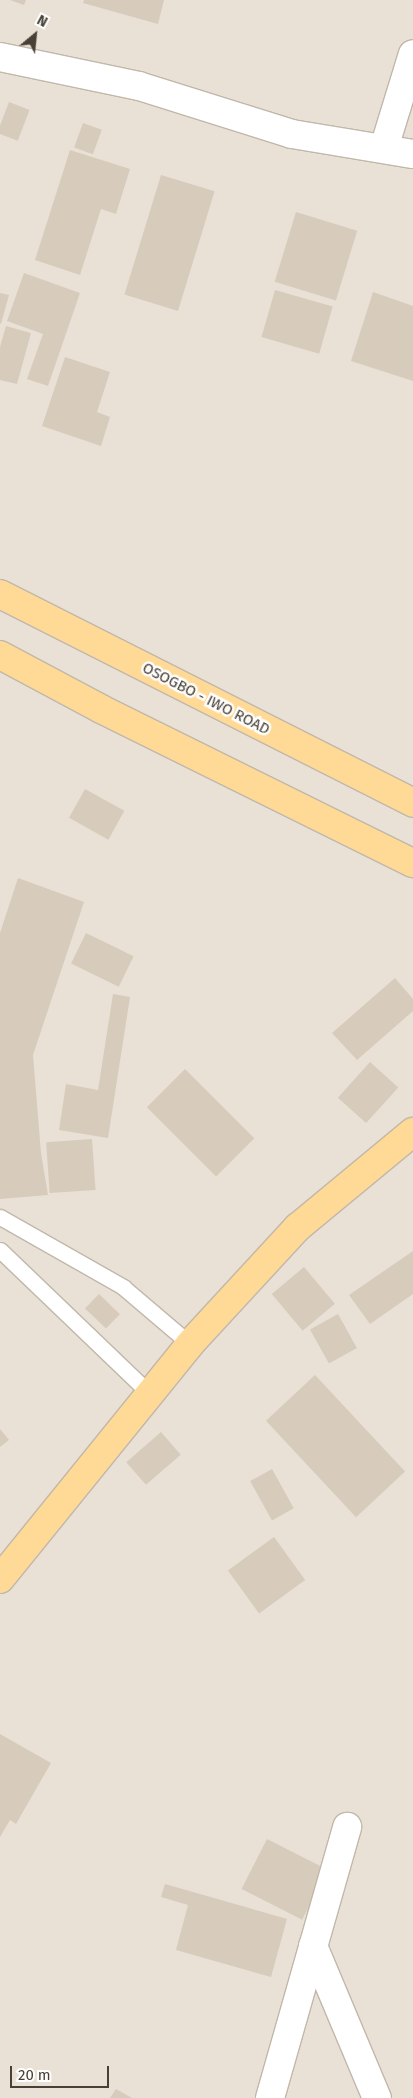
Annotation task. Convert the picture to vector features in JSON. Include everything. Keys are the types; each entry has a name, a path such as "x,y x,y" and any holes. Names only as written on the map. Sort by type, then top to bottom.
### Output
{"main road":[{"name":"OSOGBO - IWO ROAD","path":"0,594 413,804"},
{"path":"0,656 101,709 413,863"},
{"path":"0,1579 190,1344 298,1227 413,1132"}],"street":[{"path":"384,148 413,54"},
{"path":"0,57 139,86 292,134 413,154"},
{"path":"270,2098 347,1827"},
{"path":"313,1946 377,2098"}],"lane":[{"path":"0,1217 123,1287 190,1344"},
{"path":"0,1250 150,1394"}],"shaded area":[{"path":"0,0 413,0 413,2098 0,2098"}],"building":[{"path":"10,0 26,0 24,5"},
{"path":"84,0 164,0 158,24 83,3"},
{"path":"9,102 30,110 18,141 0,134 0,125"},
{"path":"83,123 102,130 93,154 74,147"},
{"path":"70,150 130,169 116,214 101,209 80,275 35,260"},
{"path":"161,175 215,191 178,311 124,295"},
{"path":"296,212 357,231 336,301 275,282"},
{"path":"24,273 80,293 48,386 27,379 43,334 7,321"},
{"path":"275,290 333,307 319,354 261,337"},
{"path":"373,292 413,306 413,381 351,361"},
{"path":"0,293 9,295 1,324 0,323"},
{"path":"6,326 31,333 17,384 0,380 0,347"},
{"path":"65,357 110,372 97,412 110,417 101,446 42,426"},
{"path":"85,789 124,811 108,840 69,818"},
{"path":"18,878 84,902 33,1055 41,1153 48,1195 0,1199 0,933"},
{"path":"86,933 134,956 119,987 71,964"},
{"path":"395,978 413,999 413,1011 357,1060 332,1033"},
{"path":"113,994 130,997 108,1138 59,1130 66,1084 98,1090"},
{"path":"370,1062 398,1087 366,1123 338,1098"},
{"path":"185,1069 254,1138 216,1176 147,1107"},
{"path":"92,1139 96,1190 50,1193 46,1142"},
{"path":"413,1251 413,1294 370,1324 349,1295"},
{"path":"304,1267 335,1304 303,1331 272,1294"},
{"path":"99,1294 120,1314 106,1329 85,1308"},
{"path":"338,1314 357,1348 329,1364 310,1330"},
{"path":"315,1375 405,1472 356,1517 266,1421"},
{"path":"0,1429 9,1440 0,1447"},
{"path":"161,1432 181,1455 146,1485 126,1462"},
{"path":"272,1469 294,1508 272,1520 250,1481"},
{"path":"274,1537 305,1580 259,1613 228,1571"},
{"path":"0,1734 51,1763 16,1824 10,1820 0,1837"},
{"path":"267,1839 328,1870 302,1920 242,1889"},
{"path":"165,1884 287,1919 271,1977 176,1950 188,1905 161,1897"},
{"path":"116,2089 132,2098 110,2098"}]}
